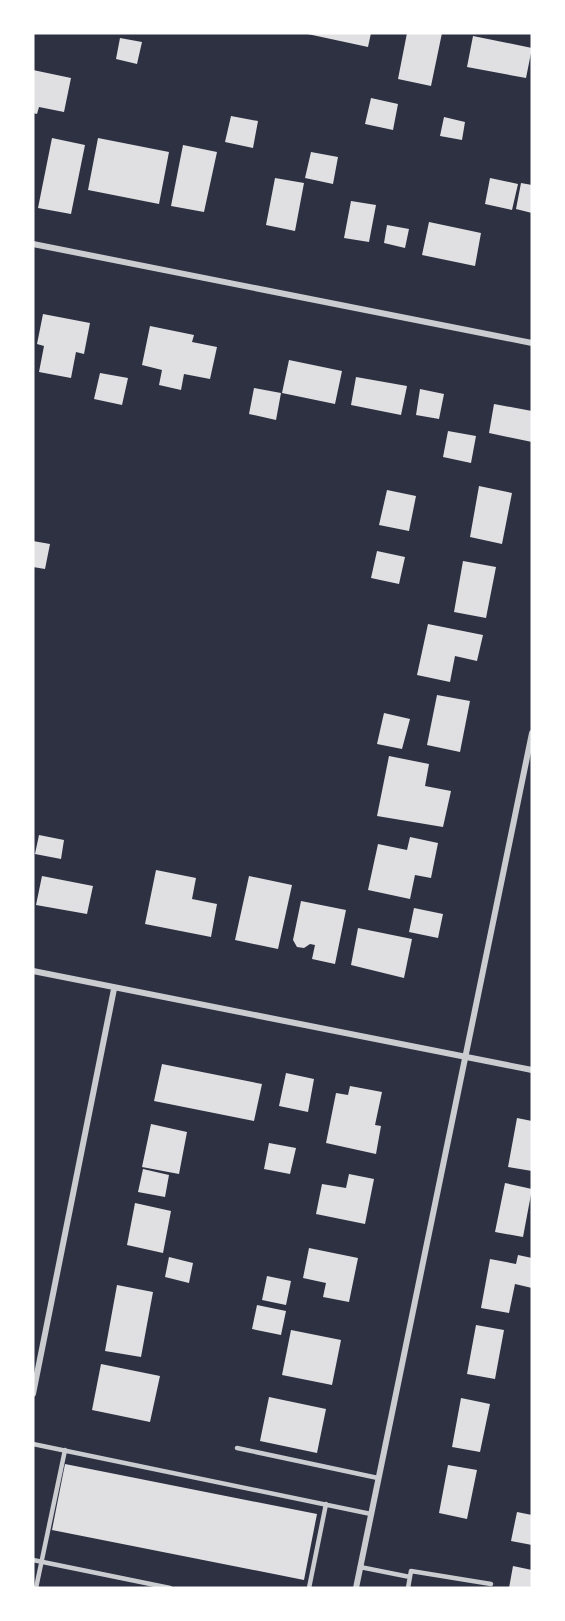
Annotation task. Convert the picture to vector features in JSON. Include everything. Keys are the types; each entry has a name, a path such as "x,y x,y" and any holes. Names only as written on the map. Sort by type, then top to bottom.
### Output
{"street":[{"path":"33,244 532,343"},
{"path":"356,1588 532,733"},
{"path":"33,971 532,1070"},
{"path":"33,1394 114,988"}],"lane":[{"path":"33,1444 371,1514"},
{"path":"237,1448 378,1478"},
{"path":"36,1588 65,1450"},
{"path":"309,1588 326,1504"},
{"path":"33,1560 170,1588"},
{"path":"360,1567 410,1577"},
{"path":"408,1588 411,1571 491,1584"}],"building":[{"path":"303,33 371,33 368,47"},
{"path":"407,33 442,33 431,86 398,79"},
{"path":"473,36 532,48 526,78 467,67"},
{"path":"120,38 142,42 137,64 116,59"},
{"path":"33,70 71,78 64,112 39,107 37,114 33,113"},
{"path":"371,98 398,104 393,130 365,124"},
{"path":"231,116 258,121 253,148 225,142"},
{"path":"444,117 465,122 462,140 440,136"},
{"path":"52,138 85,145 71,214 38,208"},
{"path":"98,138 169,152 159,204 88,190"},
{"path":"183,145 217,152 204,212 171,206"},
{"path":"311,152 338,157 333,184 305,178"},
{"path":"275,178 304,183 295,231 266,225"},
{"path":"490,178 518,184 512,210 485,204"},
{"path":"521,183 532,185 532,213 516,209"},
{"path":"351,201 376,205 369,242 344,238"},
{"path":"429,222 481,233 475,266 422,255"},
{"path":"387,225 409,229 405,248 384,243"},
{"path":"43,314 90,323 84,354 76,352 71,378 39,372 44,346 37,344"},
{"path":"150,326 194,335 192,342 217,347 210,379 184,374 181,390 159,385 162,370 142,365"},
{"path":"289,360 342,371 335,404 282,393"},
{"path":"100,373 128,378 122,405 94,399"},
{"path":"356,377 407,386 401,415 351,405"},
{"path":"254,388 281,393 276,420 249,414"},
{"path":"420,389 444,394 439,419 416,415"},
{"path":"494,404 532,411 532,442 489,433"},
{"path":"448,431 476,436 471,463 443,457"},
{"path":"479,486 512,493 502,544 470,537"},
{"path":"387,490 416,496 409,531 379,525"},
{"path":"33,541 50,544 45,569 33,567"},
{"path":"377,551 405,557 399,584 371,578"},
{"path":"463,561 496,567 486,618 454,612"},
{"path":"428,624 483,635 477,661 455,656 450,682 417,675"},
{"path":"437,695 470,701 460,752 427,745"},
{"path":"384,713 410,719 402,749 377,744"},
{"path":"389,756 429,764 425,786 451,791 443,827 377,816"},
{"path":"39,835 64,840 61,859 35,854"},
{"path":"410,837 438,843 431,878 415,875 410,899 368,890 378,844 407,850"},
{"path":"156,870 196,878 192,899 217,904 211,937 145,924"},
{"path":"42,876 93,886 87,914 36,905"},
{"path":"249,876 292,885 278,949 235,940"},
{"path":"301,901 346,910 335,964 312,959 315,945 297,947 293,940"},
{"path":"414,908 443,914 438,938 409,932"},
{"path":"358,928 412,939 404,978 351,965"},
{"path":"162,1064 262,1084 254,1121 154,1101"},
{"path":"286,1073 314,1079 308,1112 279,1106"},
{"path":"350,1086 382,1092 375,1125 381,1126 376,1154 326,1143 336,1093 348,1095"},
{"path":"517,1118 532,1121 532,1171 508,1167"},
{"path":"151,1124 187,1132 179,1174 142,1167"},
{"path":"269,1143 296,1148 290,1174 264,1169"},
{"path":"143,1169 169,1175 165,1197 138,1192"},
{"path":"349,1174 374,1179 365,1224 316,1214 322,1184 346,1188"},
{"path":"505,1183 532,1189 523,1237 495,1232"},
{"path":"135,1203 171,1211 163,1253 127,1245"},
{"path":"309,1248 358,1258 349,1302 323,1297 326,1283 303,1278"},
{"path":"518,1255 532,1258 532,1288 515,1284 509,1313 481,1308 490,1259 516,1264"},
{"path":"169,1257 193,1263 189,1283 165,1277"},
{"path":"267,1276 291,1281 286,1305 262,1300"},
{"path":"117,1285 153,1292 141,1357 105,1351"},
{"path":"257,1305 286,1311 281,1335 252,1329"},
{"path":"476,1325 504,1330 495,1379 467,1374"},
{"path":"291,1330 341,1340 332,1385 282,1375"},
{"path":"101,1364 160,1376 150,1422 92,1410"},
{"path":"269,1397 326,1409 317,1453 260,1441"},
{"path":"461,1398 490,1404 480,1452 452,1447"},
{"path":"65,1464 317,1514 304,1580 52,1530"},
{"path":"448,1465 477,1470 467,1519 439,1513"},
{"path":"517,1512 532,1515 532,1545 511,1541"},
{"path":"513,1566 532,1570 532,1588 509,1588"}]}
